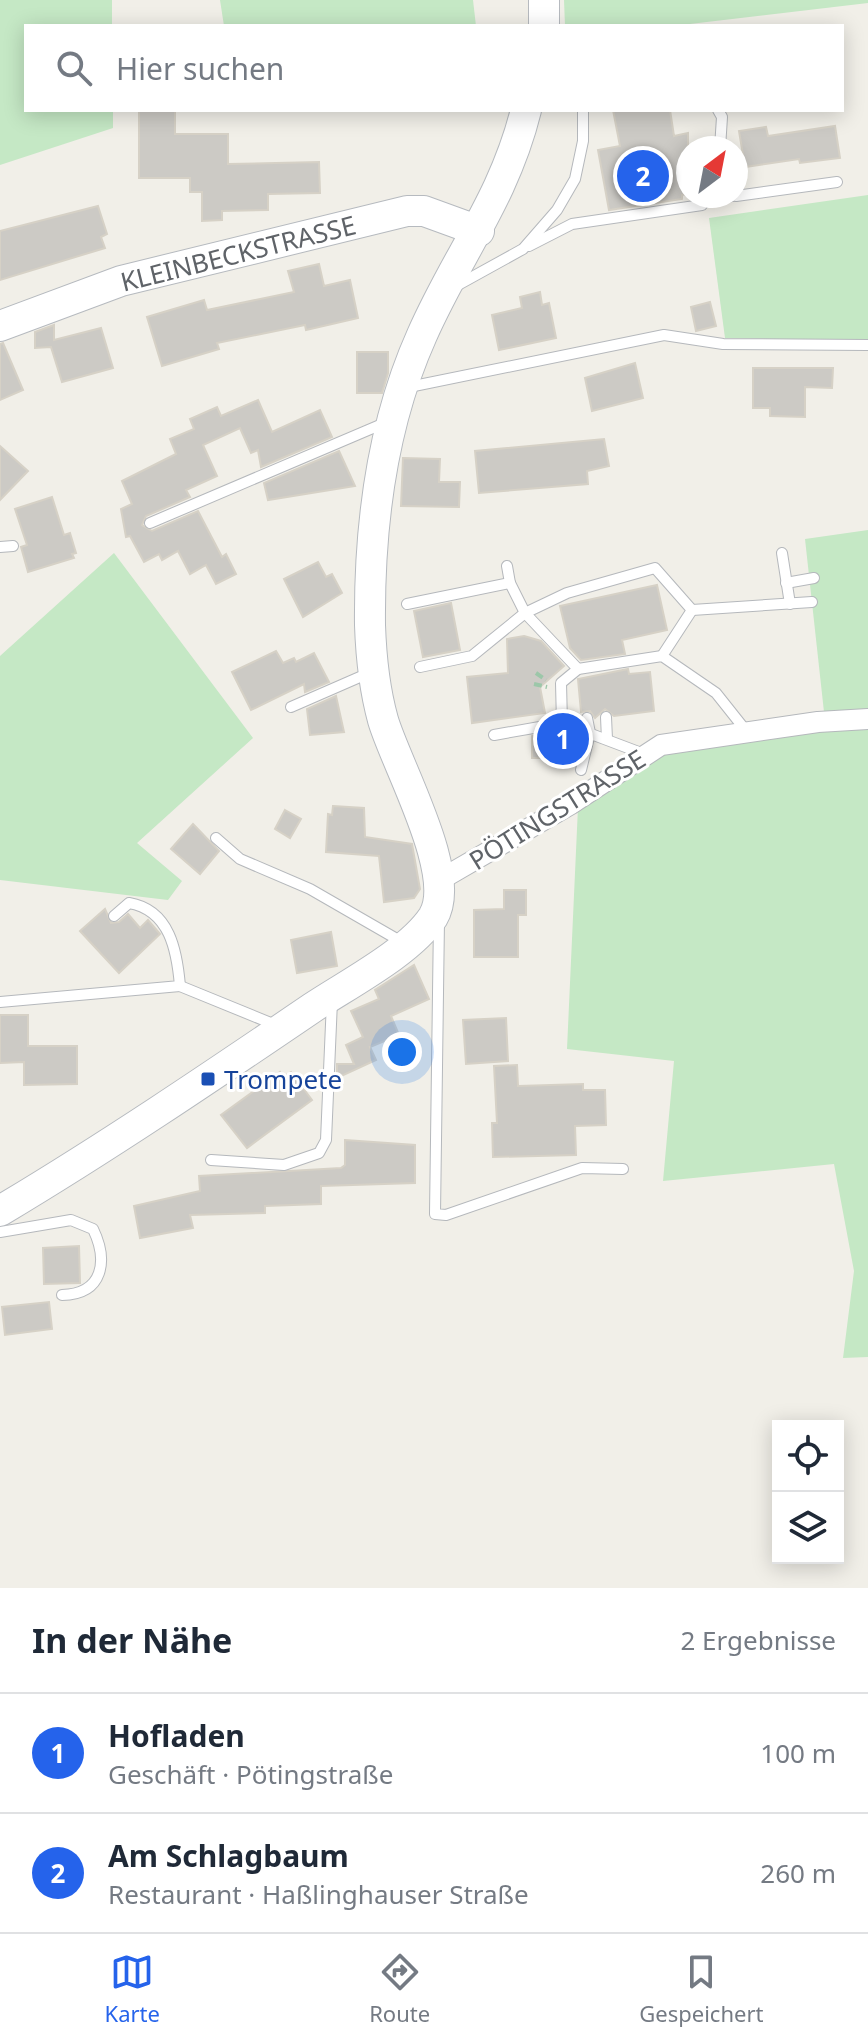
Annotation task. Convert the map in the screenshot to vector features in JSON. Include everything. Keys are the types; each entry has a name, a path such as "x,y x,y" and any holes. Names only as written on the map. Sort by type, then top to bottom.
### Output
{"main road":[{"path":"544,0 544,24"},
{"path":"0,1211 124,1137 332,995 405,945 434,914 439,890 429,842 383,719 375,671 370,626 376,516 392,420 422,335 503,180 525,112"},
{"name":"KLEINBECKSTRASSE","path":"0,326 121,281 407,211 424,211 479,231"}],"street":[{"name":"PÖTINGSTRASSE","path":"439,890 661,745 868,719"}],"lane":[{"path":"523,249 557,210 575,179 583,141 583,112"},
{"path":"719,112 722,117 721,136"},
{"path":"748,194 837,182"},
{"path":"445,291 572,224 681,208"},
{"path":"403,389 664,335 723,344 868,345"},
{"path":"150,523 392,420"},
{"path":"0,547 13,546"},
{"path":"782,553 790,604"},
{"path":"507,566 510,583 525,613 578,669"},
{"path":"420,667 472,656 525,613 567,593 655,568 692,610"},
{"path":"786,583 814,578"},
{"path":"407,604 510,583"},
{"path":"692,610 812,602"},
{"path":"662,656 692,610"},
{"path":"562,723 561,683 578,669 662,656 716,693 747,732"},
{"path":"291,707 375,671"},
{"path":"606,717 607,739"},
{"path":"581,770 590,733 587,718"},
{"path":"494,735 562,723 646,755"},
{"path":"216,838 240,859 321,894 405,945"},
{"path":"439,890 435,1214 446,1215 582,1168 623,1169"},
{"path":"114,916 129,903 143,905 159,918 168,931 177,956 180,986"},
{"path":"0,1002 180,986 283,1028"},
{"path":"211,1160 284,1165 319,1153 326,1140 332,995"},
{"path":"0,1232 71,1220 93,1229 104,1251 99,1275 77,1295 62,1295"}],"green space":[{"path":"0,0 112,0 112,24 24,24 24,112 113,112 113,128 0,165"},
{"path":"220,0 473,0 476,24 224,24"},
{"path":"564,0 868,0 868,3 690,24 565,24"},
{"path":"868,195 868,341 725,338 709,218"},
{"path":"868,530 868,709 824,712 805,539"},
{"path":"114,553 253,738 137,843 182,881 168,900 0,880 0,656"},
{"path":"868,729 868,1357 843,1358 854,1271 834,1164 663,1181 674,1061 567,1049 578,807 619,778 668,753 723,740"}],"building":[{"path":"139,112 175,112 175,134 228,134 228,164 319,162 320,193 268,194 268,210 222,211 222,220 202,221 202,192 190,192 190,178 139,178"},
{"path":"613,112 670,112 674,136 688,133 688,136 676,136 676,200 609,210 598,150 620,146"},
{"path":"835,126 840,158 800,163 799,159 748,167 748,136 740,136 739,131 766,127 768,136"},
{"path":"98,206 107,234 101,237 105,248 0,280 0,231"},
{"path":"319,264 324,286 350,280 358,318 306,330 305,325 217,343 219,349 162,366 147,317 204,300 207,310 294,292 288,271"},
{"path":"540,292 542,305 549,303 556,338 499,350 492,315 522,308 520,297"},
{"path":"710,302 716,326 696,331 691,307"},
{"path":"54,325 54,340 101,328 113,368 62,382 51,347 35,348 35,332"},
{"path":"3,343 23,390 0,400 0,344"},
{"path":"357,352 388,352 388,373 382,393 357,393"},
{"path":"635,363 643,398 592,411 585,378"},
{"path":"753,368 833,368 832,388 805,387 805,417 770,416 770,408 753,408"},
{"path":"258,400 272,432 320,410 332,437 261,467 258,450 251,453 240,428 203,445 217,476 186,490 190,497 146,516 142,525 152,531 198,511 222,557 226,554 236,574 216,584 206,565 190,574 178,551 162,560 159,554 144,562 130,536 126,537 121,509 132,504 122,481 176,454 170,439 194,429 190,419 217,407 221,416"},
{"path":"604,439 609,466 587,471 588,484 479,493 475,451"},
{"path":"0,446 28,471 0,500"},
{"path":"339,451 355,486 268,500 264,483"},
{"path":"403,458 440,459 439,482 460,482 459,507 401,506"},
{"path":"52,497 64,535 70,533 76,553 72,554 74,558 28,572 21,547 27,545 15,509"},
{"path":"318,562 326,577 332,574 342,593 303,617 284,579"},
{"path":"657,585 667,630 622,640 625,654 581,660 570,648 560,606"},
{"path":"451,603 460,650 423,657 414,611"},
{"path":"524,636 541,641 564,666 540,687 545,713 472,723 467,677 508,673 507,639"},
{"path":"276,651 283,663 294,658 296,662 314,653 329,682 305,692 304,684 251,710 232,672"},
{"path":"628,669 629,674 650,672 654,711 614,716 605,709 595,718 590,711 581,712 578,679"},
{"path":"336,696 344,732 310,735 307,709"},
{"path":"559,732 572,735 573,758 532,758 532,736"},
{"path":"333,806 364,808 365,837 412,844 420,889 414,898 384,902 379,856 326,852 328,814 332,815"},
{"path":"285,810 301,819 290,838 275,829"},
{"path":"193,824 219,851 200,874 171,849"},
{"path":"504,890 526,890 526,915 518,915 518,957 474,957 474,910 504,909"},
{"path":"105,909 111,923 119,922 128,914 140,928 148,920 160,934 119,973 80,931"},
{"path":"331,932 337,966 297,973 291,940"},
{"path":"414,965 429,999 391,1016 399,1035 370,1047 376,1060 337,1078 337,1064 354,1064 346,1045 363,1037 351,1011 379,999 375,990"},
{"path":"0,1015 28,1015 28,1046 77,1046 77,1084 24,1085 24,1062 0,1063"},
{"path":"506,1018 508,1061 466,1064 463,1020"},
{"path":"517,1065 518,1086 583,1084 583,1090 605,1090 606,1125 575,1126 576,1155 493,1157 492,1123 497,1123 494,1066"},
{"path":"280,1072 283,1077 291,1072 312,1100 247,1148 221,1115"},
{"path":"345,1140 415,1145 415,1183 321,1186 321,1204 265,1206 265,1213 190,1215 193,1228 140,1238 134,1206 200,1191 199,1176 341,1168 345,1165"},
{"path":"79,1246 80,1283 44,1284 43,1248"},
{"path":"49,1302 52,1329 5,1335 2,1307"}],"place":[{"name":"Am Schlagbaum","path":"643,176"},
{"name":"Hofladen","path":"563,739"},
{"name":"Trompete","path":"208,1079"}]}
